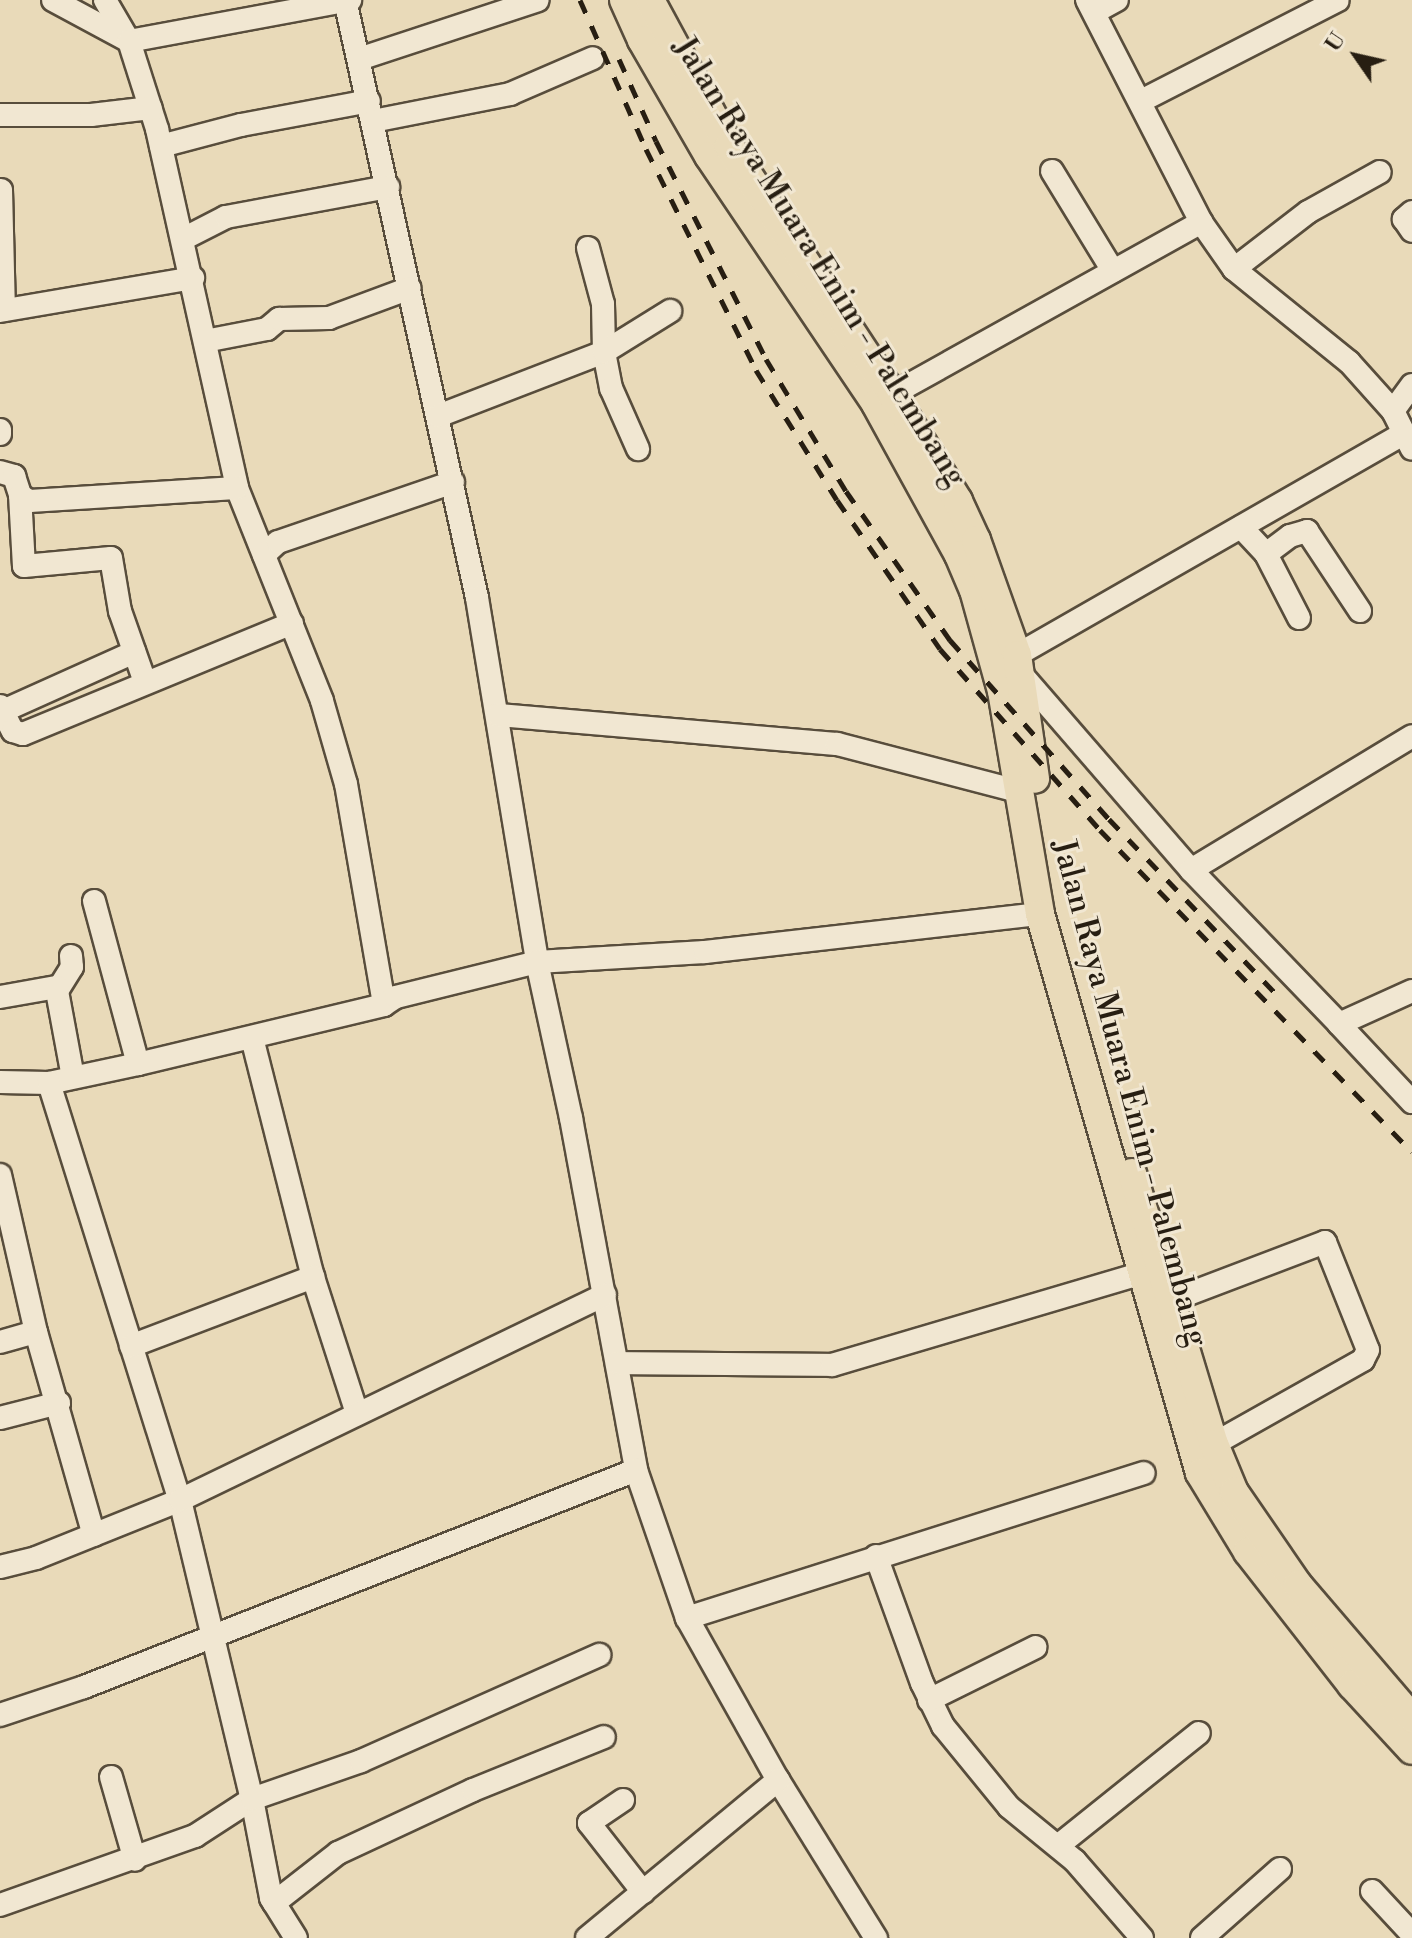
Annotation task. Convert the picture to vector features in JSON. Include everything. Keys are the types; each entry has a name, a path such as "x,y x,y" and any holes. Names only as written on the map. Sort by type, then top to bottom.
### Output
{"main road":[{"name":"Jalan Raya Muara Enim - Palembang","path":"624,0 654,34 729,146 884,399 970,527 1020,665 1043,834 1058,910 1214,1444 1234,1492 1298,1585 1410,1715"},
{"name":"Jalan Raya Muara Enim - Palembang","path":"650,0 654,34"},
{"name":"Jalan Raya Muara Enim - Palembang","path":"884,399 974,590 1002,691 1040,914 1140,1274 1200,1473 1248,1552 1352,1685 1412,1750"}],"street":[{"path":"53,0 129,41 347,1 453,482 498,715 537,962 605,1295 636,1470 687,1618 778,1780 876,1938"},
{"path":"105,0 129,41 151,108 193,278 237,488 322,701 346,784 384,1005"},
{"path":"359,59 538,0"},
{"path":"1117,0 1091,6 1201,222 1234,269 1349,362 1393,411 1407,442 1241,527 1020,665 1191,870 1412,1102"},
{"path":"1141,101 1336,0"},
{"path":"161,146 241,125 510,94 593,58"},
{"path":"0,115 91,115 151,108"},
{"path":"1052,171 1113,271"},
{"path":"1234,269 1308,212 1380,172"},
{"path":"183,239 226,217 388,187"},
{"path":"1,190 2,311 193,278"},
{"path":"1412,212 1404,219 1412,231"},
{"path":"884,399 1201,222"},
{"path":"588,248 603,304 604,352 611,388 638,449"},
{"path":"205,341 267,329 279,319 329,318 410,288"},
{"path":"438,416 604,352 670,311"},
{"path":"1393,411 1412,385"},
{"path":"0,472 14,476 20,495 24,566 110,557 120,611 145,682"},
{"path":"264,555 278,542 453,482"},
{"path":"20,495 29,501 237,488"},
{"path":"1241,527 1266,554 1299,618"},
{"path":"1266,554 1290,536 1307,531 1360,611"},
{"path":"134,652 1,708 13,731 23,734 292,623"},
{"path":"498,715 837,744 1017,791"},
{"path":"1191,870 1412,736"},
{"path":"94,901 138,1064"},
{"path":"0,1082 49,1083 138,1064 384,1005 396,997 537,962 705,952 1040,914"},
{"path":"0,997 57,987 70,972 71,956"},
{"path":"57,987 73,1077"},
{"path":"1339,1024 1412,991"},
{"path":"252,1038 313,1277 357,1413"},
{"path":"49,1083 180,1500 274,1903 296,1938"},
{"path":"0,1175 36,1332 59,1403 94,1535"},
{"path":"1170,1301 1322,1242 1368,1350 1363,1360 1214,1444"},
{"path":"618,1363 832,1365 1140,1274"},
{"path":"131,1346 313,1277"},
{"path":"0,1567 94,1535 180,1500 605,1295"},
{"path":"0,1342 36,1332"},
{"path":"0,1418 59,1403"},
{"path":"0,1715 84,1687 636,1470"},
{"path":"687,1618 1144,1473"},
{"path":"876,1556 929,1700 943,1726 1009,1807 1059,1845 1142,1938"},
{"path":"929,1700 1036,1647"},
{"path":"0,1905 135,1860 195,1836 252,1799 361,1761 599,1655"},
{"path":"1059,1845 1199,1733"},
{"path":"274,1903 338,1853 473,1790 604,1737"},
{"path":"111,1777 135,1860"},
{"path":"587,1938 778,1780"},
{"path":"623,1800 589,1823 643,1892"},
{"path":"1202,1938 1280,1869"},
{"path":"1372,1891 1412,1934"}],"railway":[{"path":"580,0 646,149 756,370 837,500 940,649 1100,830 1412,1152"},
{"path":"619,59 656,141 766,359 846,491 950,640 1109,819 1276,994"}]}
